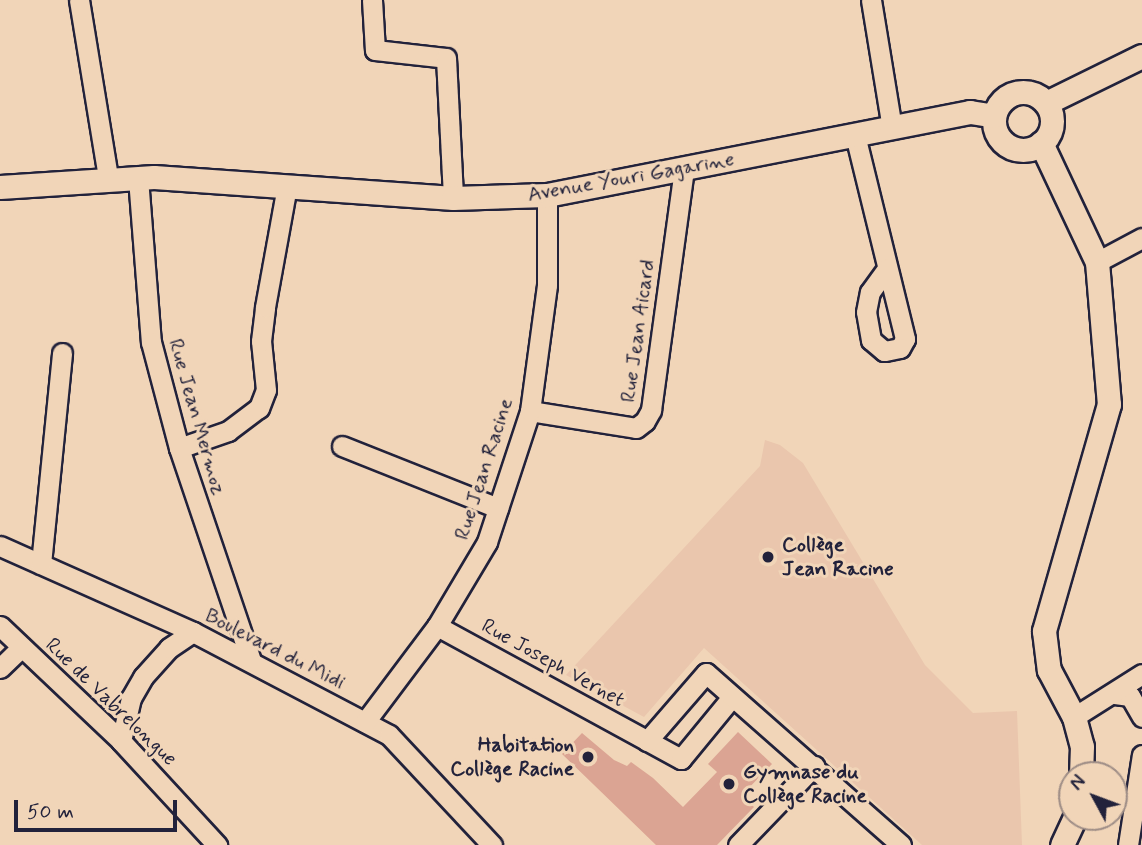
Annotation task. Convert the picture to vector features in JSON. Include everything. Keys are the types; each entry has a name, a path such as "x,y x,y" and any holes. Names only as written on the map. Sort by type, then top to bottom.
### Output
{"street":[{"path":"79,0 108,178"},
{"path":"372,0 375,50 446,58 453,198"},
{"path":"871,0 892,128"},
{"path":"1046,103 1142,56"},
{"path":"1016,92 1030,93 1046,103 1052,122 1041,143 1018,149 1007,145 994,117 1002,100 1016,92"},
{"name":"Avenue Youri Gagarine","path":"0,187 138,178 453,198 547,195 970,112 994,117"},
{"path":"855,135 887,270"},
{"path":"1041,143 1097,262 1109,404 1044,631 1049,670 1074,717 1082,746 1081,761"},
{"name":"Rue Jean Aicard","path":"530,411 636,428 645,421 651,410 684,170"},
{"name":"Rue Jean Mermoz","path":"138,178 151,342 178,448 251,661"},
{"path":"178,448 228,431 259,408 266,390 261,341 265,307 287,186"},
{"name":"Rue Jean Racine","path":"365,722 436,626 487,542 530,411 547,285 547,195"},
{"path":"1097,262 1142,237"},
{"path":"41,564 62,353"},
{"path":"341,446 498,508"},
{"name":"Boulevard du Midi","path":"0,546 193,632 389,735 492,845"},
{"name":"Rue de Vabrelongue","path":"0,626 121,741 216,845"},
{"name":"Rue Joseph Vernet","path":"436,626 681,759 732,697"},
{"path":"121,741 131,698 143,677 169,648 193,632"},
{"path":"0,668 22,647"},
{"path":"647,741 706,673 901,845"},
{"path":"1074,717 1115,694 1142,674"},
{"path":"1115,694 1130,696 1142,717"},
{"path":"1128,845 1142,755"},
{"path":"738,845 814,766"}],"shaded area":[{"name":"Collège Jean Racine","path":"765,440 780,445 803,463 925,665 973,713 1017,711 1022,845 922,845 704,648 644,717 566,675 760,466"}],"building":[{"path":"738,732 772,764 742,795 754,807 717,845 656,845 562,754 582,733 614,760 627,766 631,762 653,778 683,807 717,772 708,764"}],"place":[{"name":"Collège Jean Racine","path":"768,557"},
{"name":"Habitation Collège Racine","path":"588,757"},
{"name":"Gymnase du Collège Racine","path":"729,784"}]}
